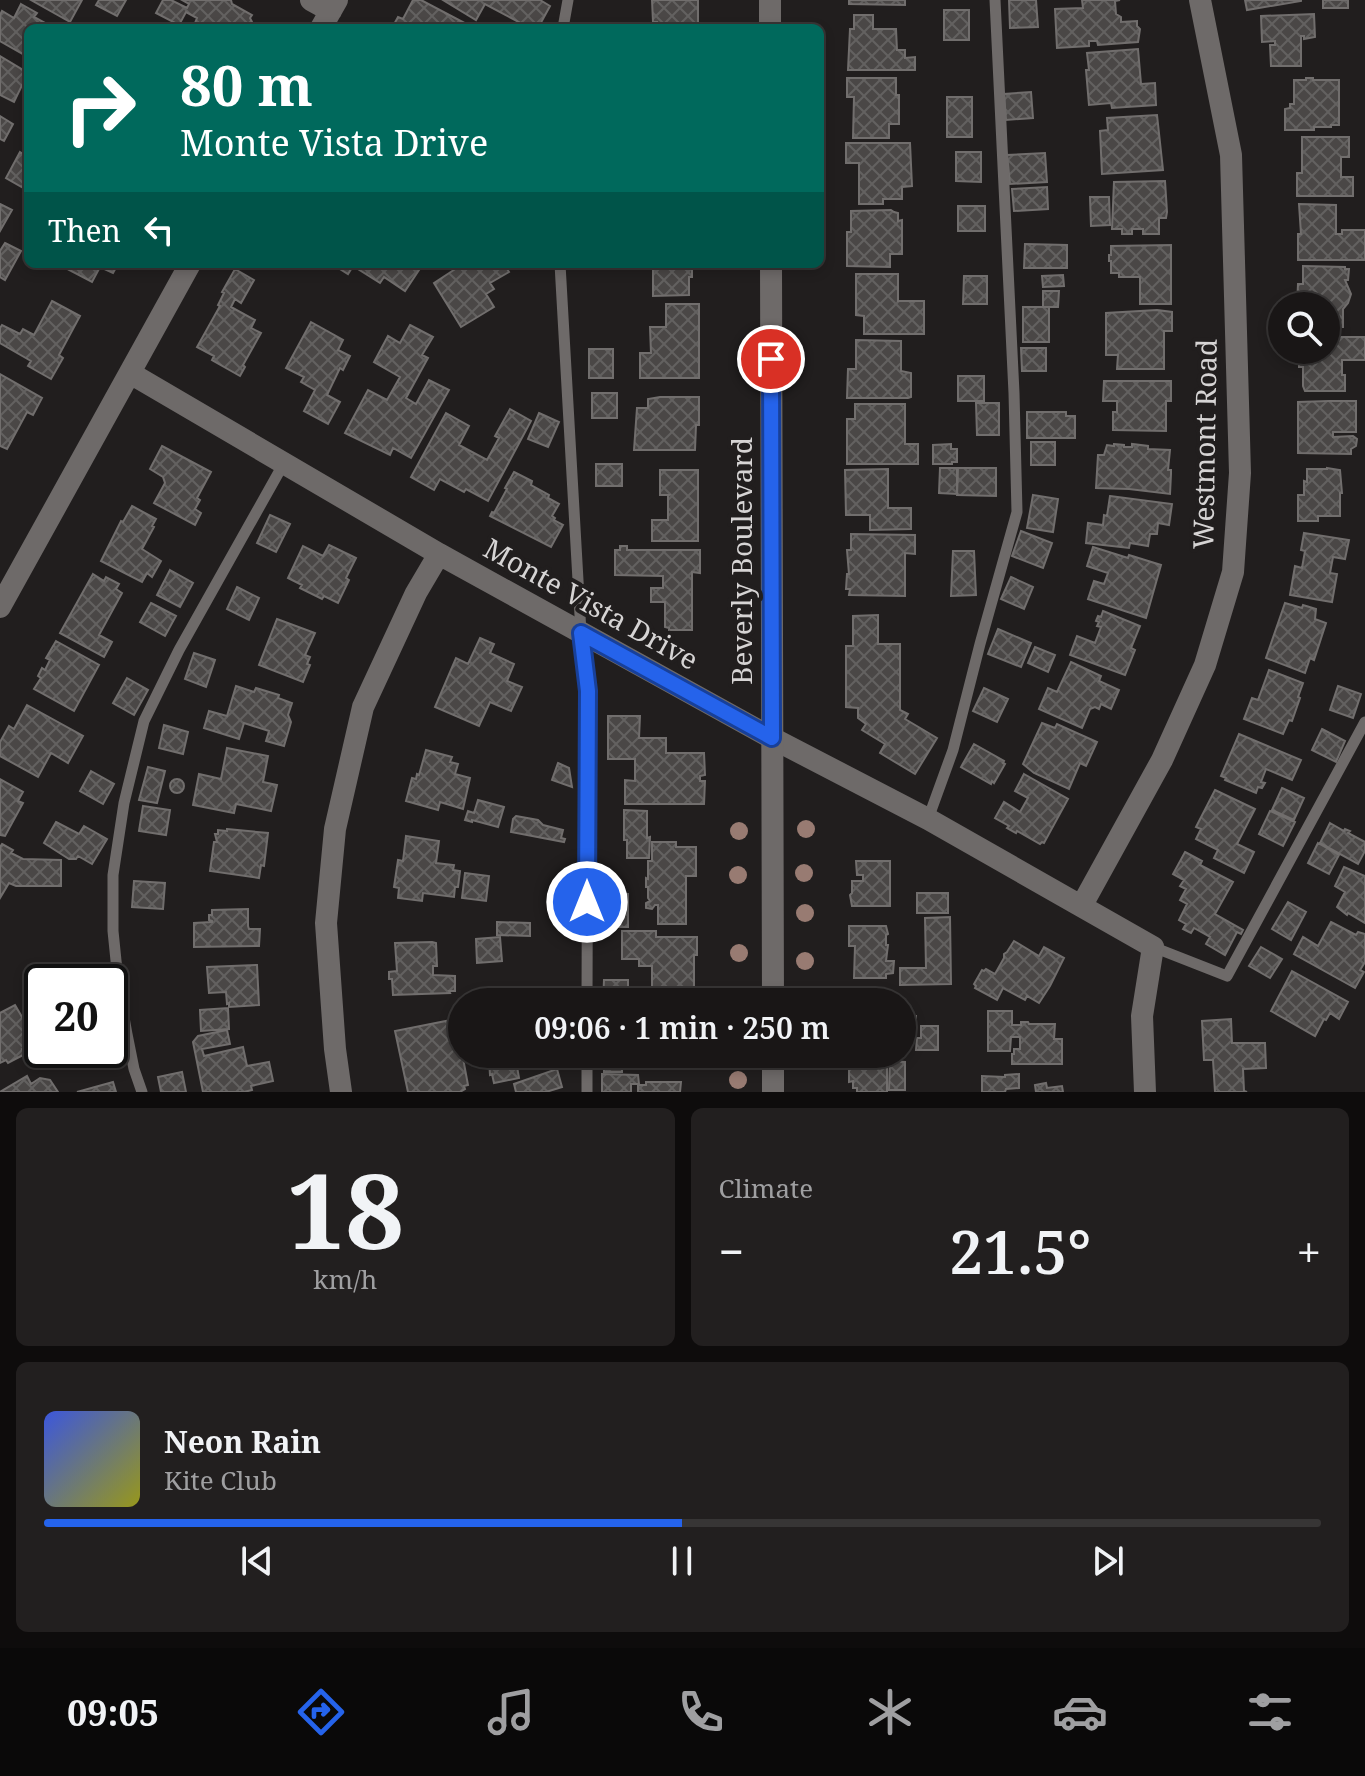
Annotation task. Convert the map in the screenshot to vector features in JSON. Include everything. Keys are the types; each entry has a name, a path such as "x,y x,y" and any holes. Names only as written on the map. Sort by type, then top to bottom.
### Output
{"street":[{"path":"770,0 770,24"},
{"name":"Westmont Road","path":"1082,905 1162,760 1205,665 1233,572 1240,473 1231,155 1200,0"},
{"path":"0,607 188,268"},
{"name":"Beverly Boulevard","path":"771,268 773,988"},
{"name":"Monte Vista Drive","path":"130,373 439,554 772,738 928,819 1153,947"},
{"path":"341,1092 326,923 335,829 363,707 416,593 439,554"},
{"path":"1145,1092 1142,1016 1153,947"},
{"path":"773,1068 773,1092"}],"lane":[{"path":"564,24 568,0"},
{"path":"928,819 953,750 1017,512 995,0"},
{"path":"560,268 581,633 588,691 587,988"},
{"path":"142,1092 134,1069 119,990 113,931 113,875 124,803 144,721 179,650 284,463"},
{"path":"1153,947 1227,976 1365,722"},
{"path":"587,1068 587,1092"}],"building":[{"path":"31,0 82,0 70,22"},
{"path":"99,0 126,0 117,16 96,5"},
{"path":"163,0 171,0 187,8 189,4 182,0 231,0 232,4 252,15 252,22 197,24 197,18 186,12 177,24 156,13"},
{"path":"413,0 421,0 466,24 394,24 398,17 403,19"},
{"path":"443,0 540,0 550,6 540,24 522,24 485,4 476,20"},
{"path":"652,0 698,0 698,24 653,22"},
{"path":"849,0 905,0 905,5 849,4"},
{"path":"1009,0 1036,0 1038,27 1010,28"},
{"path":"1082,0 1120,0 1115,1 1116,14 1121,17 1121,22 1137,21 1140,29 1138,42 1098,45 1097,41 1089,41 1089,46 1057,48 1055,9 1083,8"},
{"path":"1245,0 1301,0 1301,1 1247,10"},
{"path":"1323,0 1348,0 1348,8 1323,8"},
{"path":"21,4 37,13 34,17 47,24 24,24 24,55 0,41 2,11 14,18"},
{"path":"944,10 969,10 969,40 944,40"},
{"path":"1314,14 1315,37 1304,39 1301,36 1301,66 1271,66 1270,45 1275,45 1275,41 1262,42 1261,16"},
{"path":"854,15 873,15 873,29 896,29 897,50 905,50 905,58 915,57 915,70 848,70 850,29 854,29"},
{"path":"1138,49 1141,84 1155,83 1156,105 1112,108 1111,103 1089,105 1087,53"},
{"path":"0,56 24,71 24,81 14,102 0,95"},
{"path":"847,78 896,78 899,124 889,124 889,138 853,138 854,97 847,97"},
{"path":"1294,80 1339,80 1339,125 1314,127 1314,130 1285,130 1285,109 1294,104"},
{"path":"1031,92 1033,118 1006,120 1004,94"},
{"path":"947,97 972,97 972,137 947,137"},
{"path":"1157,115 1163,170 1102,174 1100,131 1108,130 1107,118"},
{"path":"0,116 13,124 4,141 0,139"},
{"path":"1302,137 1349,137 1349,157 1341,157 1341,177 1353,177 1353,196 1297,196 1297,173 1302,173"},
{"path":"846,143 910,143 912,186 902,187 902,199 883,199 883,204 859,204 859,163 846,163"},
{"path":"20,152 24,154 24,188 6,178"},
{"path":"956,152 981,152 981,182 956,181"},
{"path":"1045,153 1047,182 1010,184 1007,155"},
{"path":"1165,181 1167,212 1166,218 1159,218 1159,234 1143,234 1143,229 1132,229 1132,234 1122,234 1122,229 1112,229 1114,182"},
{"path":"1047,187 1048,209 1014,211 1012,189"},
{"path":"1090,197 1109,197 1110,225 1091,226"},
{"path":"0,204 12,210 0,231"},
{"path":"1299,204 1336,205 1336,234 1342,234 1342,230 1365,230 1365,260 1298,260 1298,234 1301,234"},
{"path":"958,206 985,206 985,231 958,231"},
{"path":"891,210 898,213 898,221 902,220 902,254 890,254 890,267 847,266 847,232 851,232 851,211"},
{"path":"5,243 21,251 5,280 0,277 0,251"},
{"path":"1025,244 1067,245 1067,268 1024,268"},
{"path":"1171,245 1171,304 1140,304 1140,277 1119,277 1119,273 1111,273 1111,246"},
{"path":"1303,266 1349,269 1348,280 1345,280 1351,294 1343,309 1343,327 1340,327 1340,292 1298,292 1298,284 1303,284"},
{"path":"66,268 99,268 92,282"},
{"path":"338,268 352,268 348,274"},
{"path":"356,268 420,268 405,291 384,277 380,283"},
{"path":"457,268 506,268 509,272 490,283 494,289 486,294 494,307 461,327 434,283"},
{"path":"653,268 692,268 689,295 653,296"},
{"path":"235,269 254,280 241,303 235,299 231,307 255,320 251,328 261,333 240,376 197,347 220,306 222,292"},
{"path":"856,274 898,274 898,301 924,301 924,334 864,334 864,316 856,315"},
{"path":"1063,275 1064,286 1043,287 1042,276"},
{"path":"964,276 987,276 987,304 963,304"},
{"path":"1043,291 1059,291 1058,307 1043,307"},
{"path":"52,301 80,316 59,355 63,358 51,379 28,366 31,361 0,343 0,328 2,325 20,334 23,329 34,335"},
{"path":"666,304 699,304 699,378 640,378 640,353 651,353 650,327 666,327"},
{"path":"1023,307 1049,307 1049,342 1023,342"},
{"path":"1172,312 1172,331 1164,331 1164,369 1117,369 1118,355 1106,355 1106,313"},
{"path":"311,322 343,340 338,350 350,356 343,370 340,368 327,395 340,402 328,424 304,411 315,390 301,382 304,377 286,368"},
{"path":"410,325 433,337 422,355 428,358 406,398 416,404 429,380 449,390 411,458 393,448 390,455 345,433 368,390 387,400 400,377 374,362 388,336 400,343"},
{"path":"1340,337 1365,337 1365,360 1342,360 1345,391 1305,391 1303,367 1299,364 1340,364"},
{"path":"856,340 901,341 901,371 911,373 911,397 847,398 848,369 856,369"},
{"path":"1021,348 1046,348 1046,371 1022,371"},
{"path":"589,349 613,349 613,378 589,378"},
{"path":"0,374 42,398 33,415 27,412 7,449 0,446"},
{"path":"958,376 984,376 984,401 958,401"},
{"path":"1104,381 1171,381 1171,401 1166,401 1166,431 1113,430 1113,412 1117,412 1117,401 1103,401"},
{"path":"592,393 617,393 617,418 592,418"},
{"path":"699,397 695,450 634,450 637,408 648,408 648,399"},
{"path":"1356,401 1356,432 1333,432 1333,437 1353,436 1357,439 1351,454 1298,453 1298,402"},
{"path":"976,403 999,403 999,435 977,435"},
{"path":"855,404 905,404 905,444 918,444 918,464 847,464 847,419 855,419"},
{"path":"510,409 531,421 488,501 440,479 434,490 411,477 446,413 469,426 459,445 487,460 499,438 495,436"},
{"path":"1027,412 1066,412 1066,416 1075,416 1075,438 1027,438"},
{"path":"539,413 559,422 548,447 528,439"},
{"path":"1031,442 1055,442 1055,465 1031,465"},
{"path":"951,444 951,449 957,449 957,462 933,464 933,445"},
{"path":"1107,445 1170,450 1170,494 1096,488 1098,455 1104,455"},
{"path":"162,446 211,472 197,498 200,500 195,509 201,513 195,525 154,503 165,483 163,477 150,469"},
{"path":"596,464 622,464 622,486 596,486"},
{"path":"940,468 957,468 957,494 939,493"},
{"path":"958,468 996,468 996,496 957,495"},
{"path":"888,469 888,508 911,508 911,529 870,530 870,515 846,515 845,470"},
{"path":"1307,469 1340,470 1340,516 1318,516 1318,521 1298,521 1298,495 1304,495"},
{"path":"660,470 698,470 698,541 652,541 652,520 668,520 669,495 660,495"},
{"path":"514,472 532,481 531,485 559,504 552,516 563,525 551,547 490,516"},
{"path":"1033,495 1058,499 1053,532 1027,528"},
{"path":"1110,496 1172,504 1169,525 1158,523 1157,534 1150,534 1148,546 1130,543 1129,548 1086,543 1088,523 1103,525"},
{"path":"132,506 156,519 142,549 161,561 152,577 147,573 142,582 101,561"},
{"path":"270,515 290,524 276,552 257,543"},
{"path":"1021,531 1052,543 1043,568 1012,556"},
{"path":"1304,533 1349,540 1345,559 1333,557 1330,573 1337,574 1332,602 1290,595 1295,566 1302,568"},
{"path":"851,534 915,535 915,554 905,553 905,596 849,595 850,589 846,589 849,574 847,550 851,550"},
{"path":"329,545 356,558 338,603 300,588 302,585 288,578 303,546 323,556"},
{"path":"620,546 627,546 627,550 700,550 700,573 692,572 692,630 669,630 665,627 665,602 651,602 651,588 663,588 663,576 615,575 615,550 620,550"},
{"path":"1093,547 1161,565 1146,618 1088,599 1094,581 1104,584 1108,573 1087,566"},
{"path":"953,551 974,551 976,595 951,596"},
{"path":"170,570 193,583 180,607 157,595"},
{"path":"93,574 104,581 106,577 119,584 116,589 122,593 99,635 112,642 104,657 60,633"},
{"path":"1011,577 1033,587 1024,609 1001,599"},
{"path":"237,587 259,598 249,620 227,609"},
{"path":"151,603 176,616 165,636 140,622"},
{"path":"1285,603 1316,609 1315,619 1326,623 1314,660 1310,658 1305,673 1266,658"},
{"path":"1103,611 1140,626 1125,675 1070,655 1077,636 1095,643 1101,627 1097,626 1099,622 1096,621"},
{"path":"878,615 878,644 900,644 900,710 908,714 905,719 937,738 915,774 880,753 885,744 862,730 866,724 858,718 858,708 846,707 846,646 853,646 853,616"},
{"path":"277,619 315,633 305,655 310,657 307,664 310,665 303,682 259,665"},
{"path":"998,629 1031,643 1021,667 988,654"},
{"path":"480,638 494,644 490,653 514,664 507,681 522,687 511,711 490,702 479,726 435,707 456,658 468,664"},
{"path":"56,641 99,665 74,711 34,689 41,678 38,676 42,668 45,670 50,660 46,658"},
{"path":"1035,647 1055,655 1048,672 1028,663"},
{"path":"194,653 215,660 206,687 185,679"},
{"path":"1071,662 1101,676 1099,681 1119,690 1111,709 1101,704 1099,709 1090,709 1082,728 1039,709 1048,688 1057,692"},
{"path":"1269,670 1303,683 1292,721 1289,720 1283,734 1244,719 1252,698 1258,700"},
{"path":"127,678 148,690 134,715 113,703"},
{"path":"236,686 254,692 256,688 292,703 288,715 291,722 284,746 266,741 269,731 244,723 239,739 204,728 209,711 227,716"},
{"path":"1338,686 1361,694 1353,718 1330,710"},
{"path":"984,688 1008,699 997,722 973,711"},
{"path":"27,705 83,736 68,763 51,753 38,777 0,756 0,742 9,726 14,729"},
{"path":"608,716 640,716 639,738 666,738 666,753 704,753 705,775 700,776 700,781 705,781 704,804 625,804 625,780 635,781 635,759 608,759"},
{"path":"1042,723 1055,728 1057,724 1097,742 1086,766 1080,763 1069,789 1034,773 1023,764"},
{"path":"164,725 188,732 183,754 159,748"},
{"path":"1322,729 1345,741 1336,762 1312,750"},
{"path":"1239,734 1301,760 1292,780 1266,769 1261,782 1265,783 1262,788 1258,787 1256,793 1225,780 1221,776"},
{"path":"974,744 1004,761 994,783 961,767"},
{"path":"227,748 268,756 263,782 277,785 271,811 236,804 234,813 193,805 199,774 221,779"},
{"path":"426,750 452,757 450,762 458,764 455,774 470,778 463,809 440,802 438,810 406,801 412,778 416,779 419,775"},
{"path":"558,763 569,768 572,787 552,780"},
{"path":"148,767 165,771 157,803 139,800"},
{"path":"91,771 114,784 103,804 80,791"},
{"path":"1024,774 1068,799 1044,843 1016,833 995,818 1004,802 1020,812 1028,798 1015,791"},
{"path":"0,779 23,792 18,801 23,803 5,836 0,835"},
{"path":"177,779 184,786 177,793 170,786"},
{"path":"1282,788 1304,798 1294,820 1272,810"},
{"path":"1215,790 1255,809 1237,844 1254,852 1244,873 1214,858 1218,850 1196,839 1201,829 1196,827"},
{"path":"478,800 504,807 498,827 465,820 468,811 474,813"},
{"path":"143,806 170,810 166,835 139,831"},
{"path":"624,810 647,811 649,858 627,858"},
{"path":"1270,811 1295,822 1283,846 1259,834"},
{"path":"516,816 538,820 543,825 563,830 561,838 565,839 564,842 511,832"},
{"path":"56,822 79,834 84,826 107,839 92,864 78,856 69,859 44,843"},
{"path":"1330,823 1350,831 1348,833 1365,842 1365,851 1358,864 1320,843"},
{"path":"218,830 268,833 264,866 261,865 259,878 210,871 214,842 217,842 215,834"},
{"path":"406,836 439,841 436,863 454,865 453,870 460,871 454,897 423,893 422,901 398,898 399,888 394,887 398,860 403,861"},
{"path":"652,842 676,842 676,847 696,847 696,876 686,876 686,924 658,924 658,905 652,909 646,908 646,903 650,901 646,878 648,861 652,861"},
{"path":"1318,843 1339,855 1329,874 1308,863"},
{"path":"2,844 23,859 61,860 61,886 16,886 9,883 0,898"},
{"path":"1185,852 1202,861 1200,865 1233,882 1215,914 1243,930 1241,934 1237,932 1225,955 1206,944 1210,937 1194,928 1191,933 1183,929 1186,924 1179,920 1187,904 1180,900 1186,889 1180,886 1184,880 1173,874"},
{"path":"856,861 890,861 890,906 852,906 852,881 863,881 863,875 857,875"},
{"path":"1344,867 1365,876 1365,923 1337,907 1345,892 1335,886"},
{"path":"465,873 489,876 486,901 462,898"},
{"path":"134,881 165,883 163,909 132,907"},
{"path":"599,893 628,894 628,927 598,927"},
{"path":"917,893 948,893 948,913 917,913"},
{"path":"1288,902 1306,912 1291,940 1272,929"},
{"path":"248,909 249,929 260,929 259,946 194,947 194,923 212,922 209,915 212,915 212,910"},
{"path":"950,917 951,984 900,985 900,968 926,968 925,918"},
{"path":"497,922 530,923 530,936 497,935"},
{"path":"1331,922 1356,935 1358,932 1365,934 1365,962 1360,970 1364,972 1355,988 1294,954 1303,937 1318,946"},
{"path":"849,926 886,926 886,961 894,961 893,973 886,974 886,978 854,978 855,946 849,946"},
{"path":"622,931 656,931 656,937 697,937 694,988 652,988 652,966 639,966 639,959 622,959"},
{"path":"500,937 502,961 477,963 476,939"},
{"path":"1014,941 1039,956 1044,947 1064,958 1039,1003 1027,996 1025,1000 1003,988 997,1000 975,988 982,970 995,974"},
{"path":"395,943 436,943 437,966 433,966 433,975 455,976 455,988 448,988 448,993 393,995 389,972 397,971"},
{"path":"1261,947 1282,959 1270,978 1249,966"},
{"path":"257,965 259,1005 229,1007 226,992 209,993 207,967"},
{"path":"1292,971 1348,1002 1339,1019 1330,1013 1324,1019 1315,1036 1271,1011"},
{"path":"604,980 628,980 628,988 604,988"},
{"path":"15,1005 24,1020 24,1055 8,1063 6,1060 0,1063 0,1013"},
{"path":"228,1008 229,1029 201,1031 200,1010"},
{"path":"988,1011 1012,1011 1012,1025 1021,1025 1021,1022 1055,1024 1054,1039 1062,1039 1062,1064 1012,1064 1014,1049 1020,1049 1020,1037 1011,1037 1010,1051 988,1051"},
{"path":"1231,1019 1232,1043 1265,1043 1266,1068 1243,1069 1244,1091 1247,1092 1215,1092 1213,1060 1204,1060 1202,1021"},
{"path":"448,1021 448,1068 465,1068 468,1085 464,1086 465,1089 460,1092 408,1092 395,1031"},
{"path":"921,1026 938,1026 938,1050 916,1050 917,1038 921,1038"},
{"path":"227,1030 230,1044 202,1049 204,1056 243,1047 247,1066 269,1062 273,1081 251,1086 252,1090 244,1092 203,1092 193,1042 198,1036"},
{"path":"490,1068 517,1068 519,1078 494,1083"},
{"path":"604,1068 622,1068 622,1072 604,1072"},
{"path":"849,1068 887,1068 887,1092 857,1092 853,1081 849,1082"},
{"path":"890,1068 905,1068 905,1090 889,1090"},
{"path":"557,1069 562,1087 546,1092 516,1092 514,1084"},
{"path":"182,1072 186,1092 161,1092 158,1077"},
{"path":"602,1074 638,1075 639,1084 631,1084 631,1092 602,1092"},
{"path":"1019,1074 1019,1088 1006,1089 1005,1092 982,1092 982,1076"},
{"path":"27,1076 31,1084 40,1078 50,1080 58,1092 0,1092"},
{"path":"113,1082 116,1092 77,1092"},
{"path":"646,1082 681,1082 680,1092 638,1092 638,1085 646,1085"},
{"path":"1046,1083 1047,1088 1062,1086 1063,1092 1036,1092 1035,1085"}],"route":[{"path":"587,902 588,691 581,633 772,738 771,359"}]}
